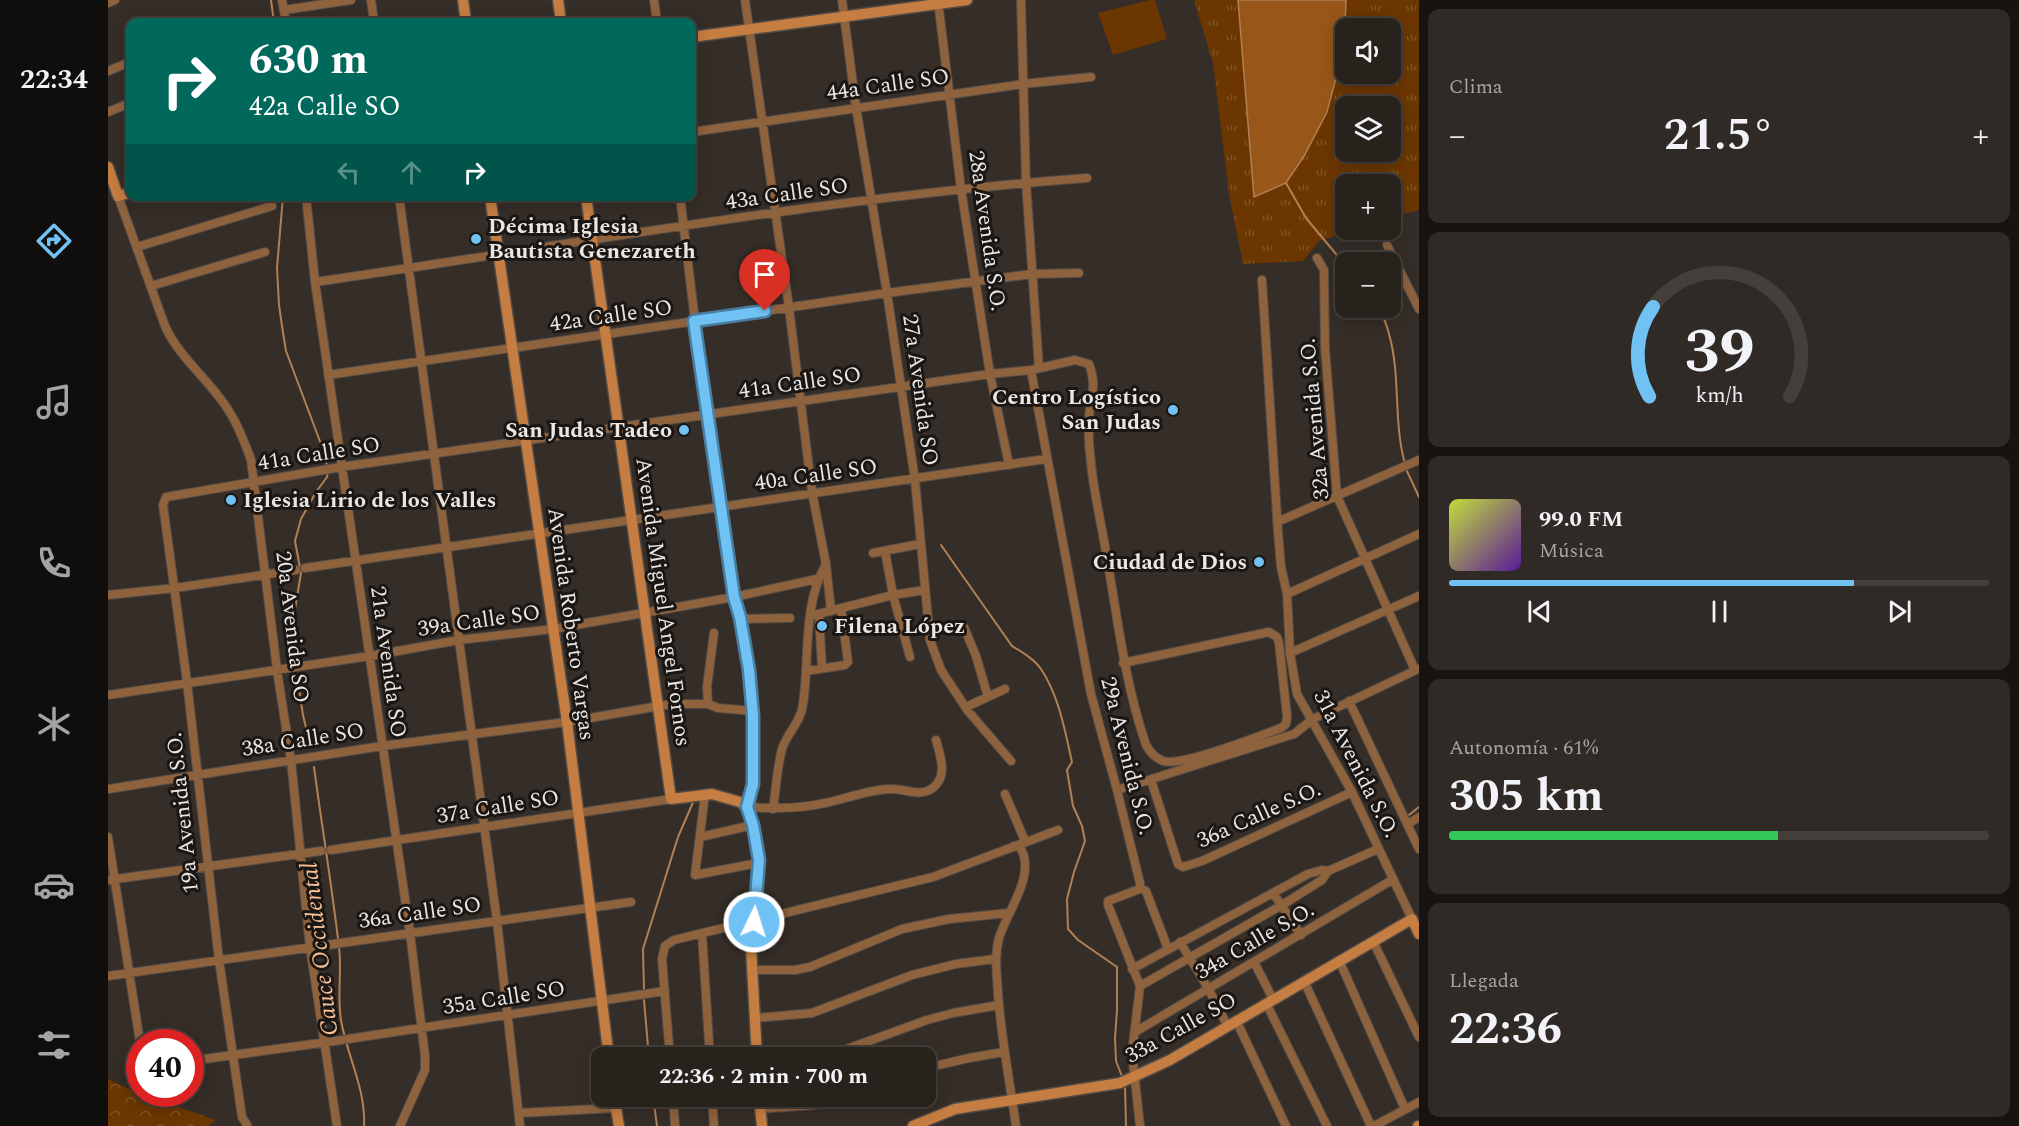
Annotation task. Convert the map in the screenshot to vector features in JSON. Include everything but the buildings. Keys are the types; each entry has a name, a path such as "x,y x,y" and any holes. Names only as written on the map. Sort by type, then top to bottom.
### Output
{"street":[{"path":"108,3 115,0"},
{"path":"282,0 285,18"},
{"path":"284,10 351,0"},
{"path":"371,0 373,18"},
{"path":"463,0 465,18"},
{"path":"558,0 560,18"},
{"path":"654,0 656,18"},
{"path":"745,0 789,308 812,492 826,564 831,610"},
{"name":"27a Avenida SO","path":"842,0 870,200 902,387 915,480 930,640 940,670 966,707 1011,761"},
{"path":"696,37 939,2 967,0"},
{"name":"29a Avenida S.O.","path":"1021,0 1026,182 1035,369 1046,459 1091,694 1140,888 1146,891 1168,949"},
{"name":"28a Avenida S.O.","path":"939,2 976,283 990,374 1009,465"},
{"path":"108,71 126,64"},
{"name":"44a Calle SO","path":"696,131 1023,84 1091,77"},
{"path":"108,112 126,105"},
{"name":"20a Avenida SO","path":"108,167 173,344 224,404 240,430 251,460 277,670 291,760 310,947 337,1126"},
{"name":"43a Calle SO","path":"315,282 870,200 1026,182 1087,178"},
{"path":"118,196 126,194"},
{"name":"21a Avenida SO","path":"306,201 328,375 422,1028 425,1070 400,1126"},
{"path":"400,201 497,921 520,1126"},
{"name":"Avenida Roberto Vargas","path":"491,201 567,722 608,1047"},
{"name":"Avenida Miguel Angel Fornos","path":"587,201 671,799"},
{"path":"681,201 694,321 734,597 741,619 749,670 753,711 753,784 747,807"},
{"path":"136,247 272,206"},
{"path":"1387,246 1419,309"},
{"path":"151,286 265,252"},
{"name":"32a Avenida S.O.","path":"1317,258 1324,270 1325,348 1336,496 1417,669"},
{"name":"42a Calle SO","path":"328,375 1032,274 1079,273"},
{"name":"31a Avenida S.O.","path":"1262,280 1277,522 1281,567 1287,594 1290,653 1297,694 1352,792 1419,934"},
{"name":"41a Calle SO","path":"166,497 341,467 1035,369 1075,360 1083,361 1089,364 1093,379 1093,398 1089,415 1091,463 1123,663"},
{"name":"40a Calle SO","path":"305,568 1046,459"},
{"path":"1277,522 1419,460"},
{"name":"19a Avenida S.O.","path":"166,497 163,505 187,682 219,960 242,1117 248,1125"},
{"path":"1287,594 1419,534"},
{"path":"873,553 920,544"},
{"path":"885,551 893,595 910,657"},
{"path":"773,808 782,751 787,738 799,720 803,705 810,616 817,579 826,564"},
{"path":"108,595 175,588 296,570"},
{"name":"39a Calle SO","path":"108,695 370,656 459,640 554,629 734,597 817,579"},
{"path":"810,616 893,595 925,590"},
{"path":"1290,653 1419,596"},
{"path":"806,671 845,665 848,662 841,608"},
{"path":"819,614 822,668"},
{"path":"741,619 790,618"},
{"path":"964,627 976,656 988,697"},
{"path":"1269,632 1277,637 1279,643 1286,724 1281,728 1207,753 1171,762 1162,761 1152,755 1146,745 1123,663 1269,632"},
{"path":"708,704 707,687 714,633"},
{"path":"1117,790 1294,734 1312,719 1417,669"},
{"path":"966,707 1005,689"},
{"path":"1349,701 1419,849"},
{"name":"38a Calle SO","path":"108,789 382,746 567,722 671,704 708,704 718,708 753,711"},
{"path":"747,807 788,809 893,788 913,793 928,791 936,786 944,767 936,740"},
{"name":"36a Calle S.O.","path":"1151,780 1180,866 1184,867 1202,861 1352,792"},
{"path":"705,794 695,875 759,863"},
{"path":"671,799 712,794 741,802 747,807 753,825 759,863 751,946 757,1047"},
{"path":"1005,794 1025,841"},
{"name":"37a Calle SO","path":"331,850 671,799"},
{"path":"1408,824 1419,817"},
{"path":"700,837 753,825"},
{"path":"669,1047 662,959 665,946 674,940 933,877 1058,830"},
{"path":"108,837 111,880 138,1029"},
{"path":"1014,846 1020,847 1023,851 1026,873 999,938 995,959 1004,1052 1016,1126"},
{"path":"1140,986 1282,905 1322,880 1328,872 1378,849"},
{"path":"111,880 321,851"},
{"path":"1132,969 1308,874 1322,870 1328,872"},
{"name":"34a Calle S.O.","path":"1135,1032 1301,936 1392,880"},
{"path":"1140,888 1108,901 1140,986 1128,1079 1140,1126"},
{"path":"1273,893 1301,936"},
{"name":"36a Calle SO","path":"108,976 631,902"},
{"path":"752,970 795,970 810,967 902,929 949,919 1009,913"},
{"name":"33a Calle SO","path":"913,1126 955,1109 1128,1079 1170,1060 1412,919"},
{"path":"702,934 709,1047"},
{"path":"1373,941 1419,1037"},
{"path":"1180,942 1232,1023 1286,1126"},
{"path":"756,1018 812,1013 912,975 956,964 995,959"},
{"path":"1339,960 1405,1109"},
{"path":"1254,962 1269,1001 1327,1126"},
{"path":"1304,981 1372,1126 1419,1102"},
{"name":"35a Calle SO","path":"324,1043 665,991"},
{"path":"856,1047 927,1020 999,1005"},
{"path":"204,1059 324,1043"},
{"path":"936,1066 1004,1052"},
{"path":"519,1113 591,1105"},
{"path":"616,1107 619,1126"},
{"path":"674,1107 675,1126"},
{"path":"713,1107 714,1126"},
{"path":"762,1126 760,1109 788,1107"}],"green space":[{"path":"1155,0 1167,39 1113,55 1098,13"},
{"path":"1194,0 1419,0 1419,210 1401,214 1401,174 1335,174 1335,236 1319,241 1303,261 1243,264 1229,194 1213,63"},
{"path":"108,1079 126,1087 126,1107 178,1107 216,1120 208,1126 108,1126"}],"shaded area":[{"path":"1238,0 1346,0 1345,18 1335,18 1335,82 1327,112 1304,156 1286,183 1254,197"}],"waterway":[{"name":"Cauce Occidental","path":"271,0 273,18"},
{"path":"1286,183 1306,218 1335,253"},
{"name":"Cauce Occidental","path":"283,201 277,268 279,305 286,351 324,452 328,471 327,477 301,519 295,541 301,573 293,621 295,664"},
{"path":"1383,318 1393,350 1399,431 1405,464"},
{"path":"1406,469 1419,497"},
{"path":"941,545 1012,646 1041,669 1057,702 1072,762 1067,770 1073,806 1082,826 1085,841 1067,899 1068,929 1078,940 1117,967 1116,1061 1123,1079"},
{"name":"Cauce Occidental","path":"296,670 310,745"},
{"name":"Cauce Occidental","path":"314,767 339,947 341,1020 362,1099 364,1126"},
{"path":"644,990 643,949 678,837 694,800"},
{"path":"1409,815 1419,807"},
{"path":"644,1000 648,1047"},
{"path":"1125,1085 1126,1126"},
{"path":"654,1107 657,1126"}],"place":[{"name":"Décima Iglesia Bautista Genezareth","path":"476,239"},
{"name":"Centro Logístico San Judas","path":"1173,410"},
{"name":"San Judas Tadeo","path":"684,430"},
{"name":"Iglesia Lirio de los Valles","path":"231,500"},
{"name":"Ciudad de Dios","path":"1259,562"},
{"name":"Filena López","path":"822,626"}],"route":[{"path":"754,922 759,860 753,825 747,807 753,784 755,759 749,670 740,617 734,597 694,321 765,311"}]}
